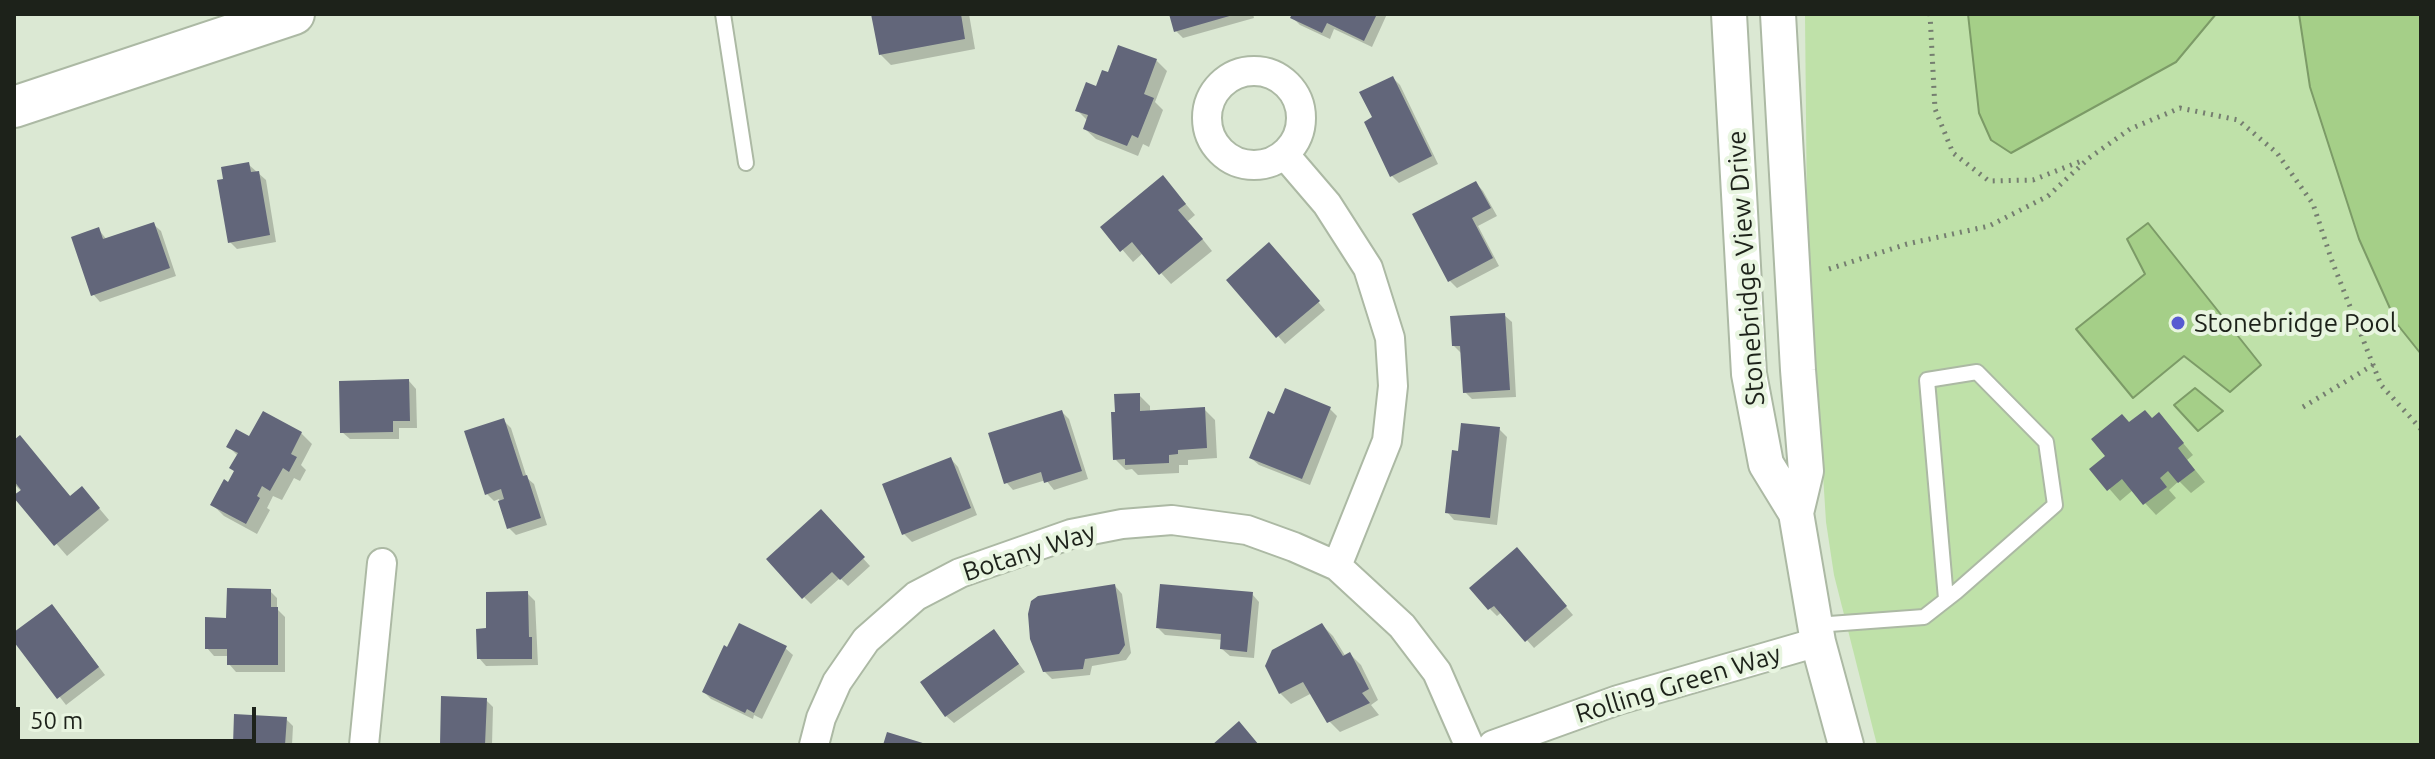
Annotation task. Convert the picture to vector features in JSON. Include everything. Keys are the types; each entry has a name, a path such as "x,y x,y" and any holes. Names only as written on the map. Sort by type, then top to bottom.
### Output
{"main road":[{"path":"14,107 294,14"}],"street":[{"name":"Stonebridge View Drive","path":"1729,14 1749,374 1766,464 1796,513 1817,633 1846,745"},
{"name":"Stonebridge View Drive","path":"1778,14 1806,471 1796,513"},
{"path":"1285,155 1327,204 1368,268 1390,338 1393,386 1387,441 1337,566"},
{"name":"Botany Way","path":"814,745 821,718 837,682 866,640 916,596 960,573 1071,534 1122,524 1172,520 1247,530 1337,566 1402,626 1437,672 1469,745"},
{"path":"364,745 382,563"},
{"name":"Rolling Green Way","path":"1493,745 1817,633"}],"lane":[{"path":"723,14 746,163"},
{"path":"1817,633 1924,617 1946,599 2055,505 2046,442 1977,372 1927,380 1946,599"}],"path":[{"path":"1930,14 1935,109 1953,153 1989,181 2033,180 2089,158"},
{"path":"1829,269 1907,244 1989,226 2048,196 2089,158 2130,129 2180,108 2238,120 2277,153 2313,204 2381,385 2421,429"},
{"path":"2303,407 2373,365"}],"shaded area":[{"path":"1805,14 2421,14 2421,745 1877,745 1834,575 1826,522 1807,221"},
{"path":"1968,14 2216,14 2176,62 2011,153 1991,140 1979,113"},
{"path":"2299,14 2421,14 2421,354 2397,324 2359,239 2310,87"},
{"path":"2148,223 2261,365 2230,392 2184,356 2133,398 2076,329 2145,274 2127,239"},
{"path":"2195,388 2223,411 2198,431 2174,405"}],"building":[{"path":"871,14 961,14 965,39 879,55"},
{"path":"1169,14 1233,14 1233,15 1174,32"},
{"path":"1292,14 1377,14 1364,41 1327,23 1322,33 1290,18"},
{"path":"1118,45 1157,59 1144,94 1154,98 1138,138 1132,135 1127,146 1083,129 1088,115 1075,111 1086,82 1096,86 1102,70 1108,72"},
{"path":"1393,76 1432,156 1390,177 1364,122 1372,117 1359,92"},
{"path":"249,162 251,172 259,171 270,235 228,243 217,180 223,179 221,167"},
{"path":"1163,175 1186,204 1178,210 1203,239 1159,275 1132,242 1120,252 1100,227"},
{"path":"1476,181 1491,208 1472,218 1493,258 1448,282 1412,214"},
{"path":"154,222 170,268 91,296 71,237 99,227 103,239"},
{"path":"1269,242 1320,301 1276,338 1226,280"},
{"path":"1505,313 1510,390 1463,393 1460,346 1452,346 1450,316"},
{"path":"409,379 410,421 393,421 393,432 340,433 339,381"},
{"path":"1285,388 1331,407 1302,479 1249,458 1268,411 1274,414"},
{"path":"1140,393 1140,411 1205,407 1207,448 1178,450 1178,454 1169,455 1169,463 1125,465 1125,459 1113,460 1111,412 1115,412 1114,394"},
{"path":"1062,410 1082,471 1044,483 1041,472 1004,484 988,433"},
{"path":"2145,410 2152,418 2159,412 2184,443 2178,448 2195,470 2178,483 2168,471 2160,478 2167,487 2143,505 2122,479 2107,491 2089,469 2105,456 2091,439 2122,414 2129,422"},
{"path":"263,411 302,432 291,454 297,457 289,472 283,468 270,491 262,486 257,496 260,498 246,524 210,505 224,479 228,482 234,471 229,468 238,453 226,447 236,429 249,436"},
{"path":"504,418 541,518 507,529 498,501 504,499 501,489 485,495 464,431"},
{"path":"1461,423 1500,427 1490,518 1445,513 1452,450 1458,451"},
{"path":"20,435 70,496 82,486 100,508 54,546 14,498 21,490 14,481 14,440"},
{"path":"951,457 971,508 902,535 882,484"},
{"path":"821,509 865,557 840,580 832,572 802,599 766,559"},
{"path":"1517,547 1567,606 1525,642 1494,606 1488,610 1469,588"},
{"path":"1115,584 1125,645 1119,654 1085,659 1083,669 1043,672 1030,639 1028,614 1031,601 1038,596"},
{"path":"1160,584 1253,592 1247,652 1220,649 1221,634 1156,628"},
{"path":"227,588 271,589 271,607 278,607 278,665 227,665 227,649 205,649 205,617 226,618"},
{"path":"528,591 532,659 477,659 476,629 486,628 486,592"},
{"path":"52,604 99,667 57,699 14,642 14,632"},
{"path":"739,623 787,646 754,713 747,709 745,713 702,692 724,645 727,647"},
{"path":"1322,623 1343,656 1350,652 1369,689 1362,693 1370,703 1327,723 1303,682 1279,694 1265,666 1272,650"},
{"path":"994,629 1019,664 945,717 920,682"},
{"path":"441,696 487,698 485,745 440,745"},
{"path":"234,714 287,717 285,745 233,745"},
{"path":"1239,721 1259,745 1212,745"},
{"path":"887,732 926,744 926,745 883,745"}],"place":[{"name":"Stonebridge Pool","path":"2178,323"}]}
